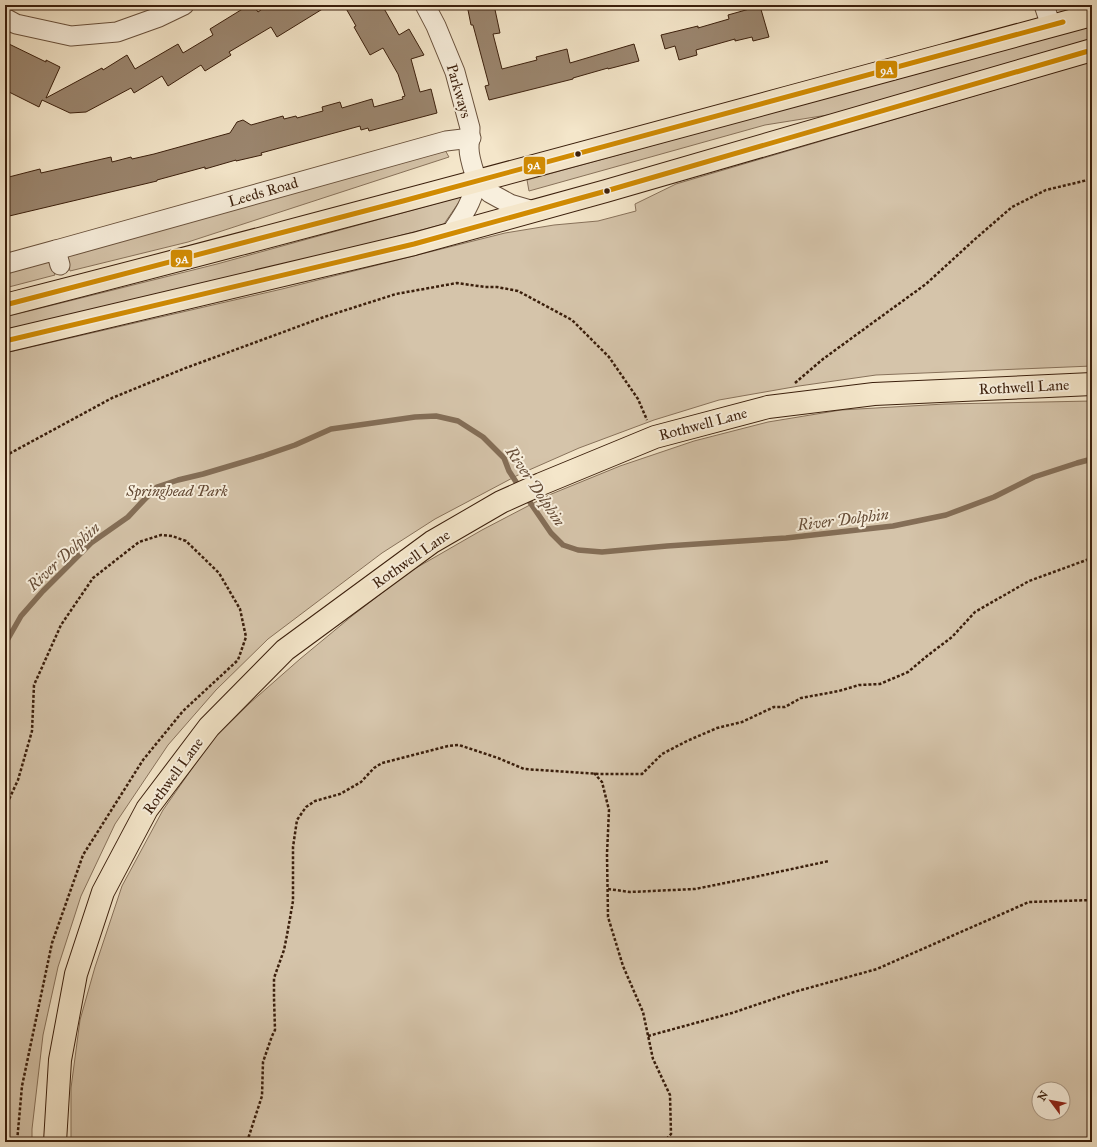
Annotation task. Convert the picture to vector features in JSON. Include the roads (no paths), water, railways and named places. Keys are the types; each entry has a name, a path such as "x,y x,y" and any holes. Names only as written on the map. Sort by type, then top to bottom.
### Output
{"main road":[{"path":"5,305 197,256 1092,15"},
{"path":"5,341 414,244 621,187 1092,50"},
{"name":"Rothwell Lane","path":"55,1142 60,1060 76,974 103,892 147,809 209,727 285,650 432,542 501,502 655,437 768,407 874,394 1092,384"}],"street":[{"path":"5,18 16,24 71,36 117,32 159,17 184,5"},
{"name":"Parkways","path":"425,5 446,48 455,72 470,128 469,148 477,181"},
{"path":"1044,5 1051,26"},
{"name":"Leeds Road","path":"5,264 58,257 446,141 470,138"},
{"path":"451,234 464,215 472,199 477,181 490,193 510,204 534,211"}],"waterway":[{"name":"River Dolphin","path":"5,644 21,616 43,591 91,543 128,517 157,487 263,456 295,445 331,429 415,417 436,416 458,421 483,437 504,458 509,471 520,488"},
{"name":"River Dolphin","path":"525,495 551,533 563,545 578,550 602,552 786,538 893,526 946,515 994,497 1034,477 1092,459"}],"park label":[{"name":"Springhead Park","path":"177,491"}]}
